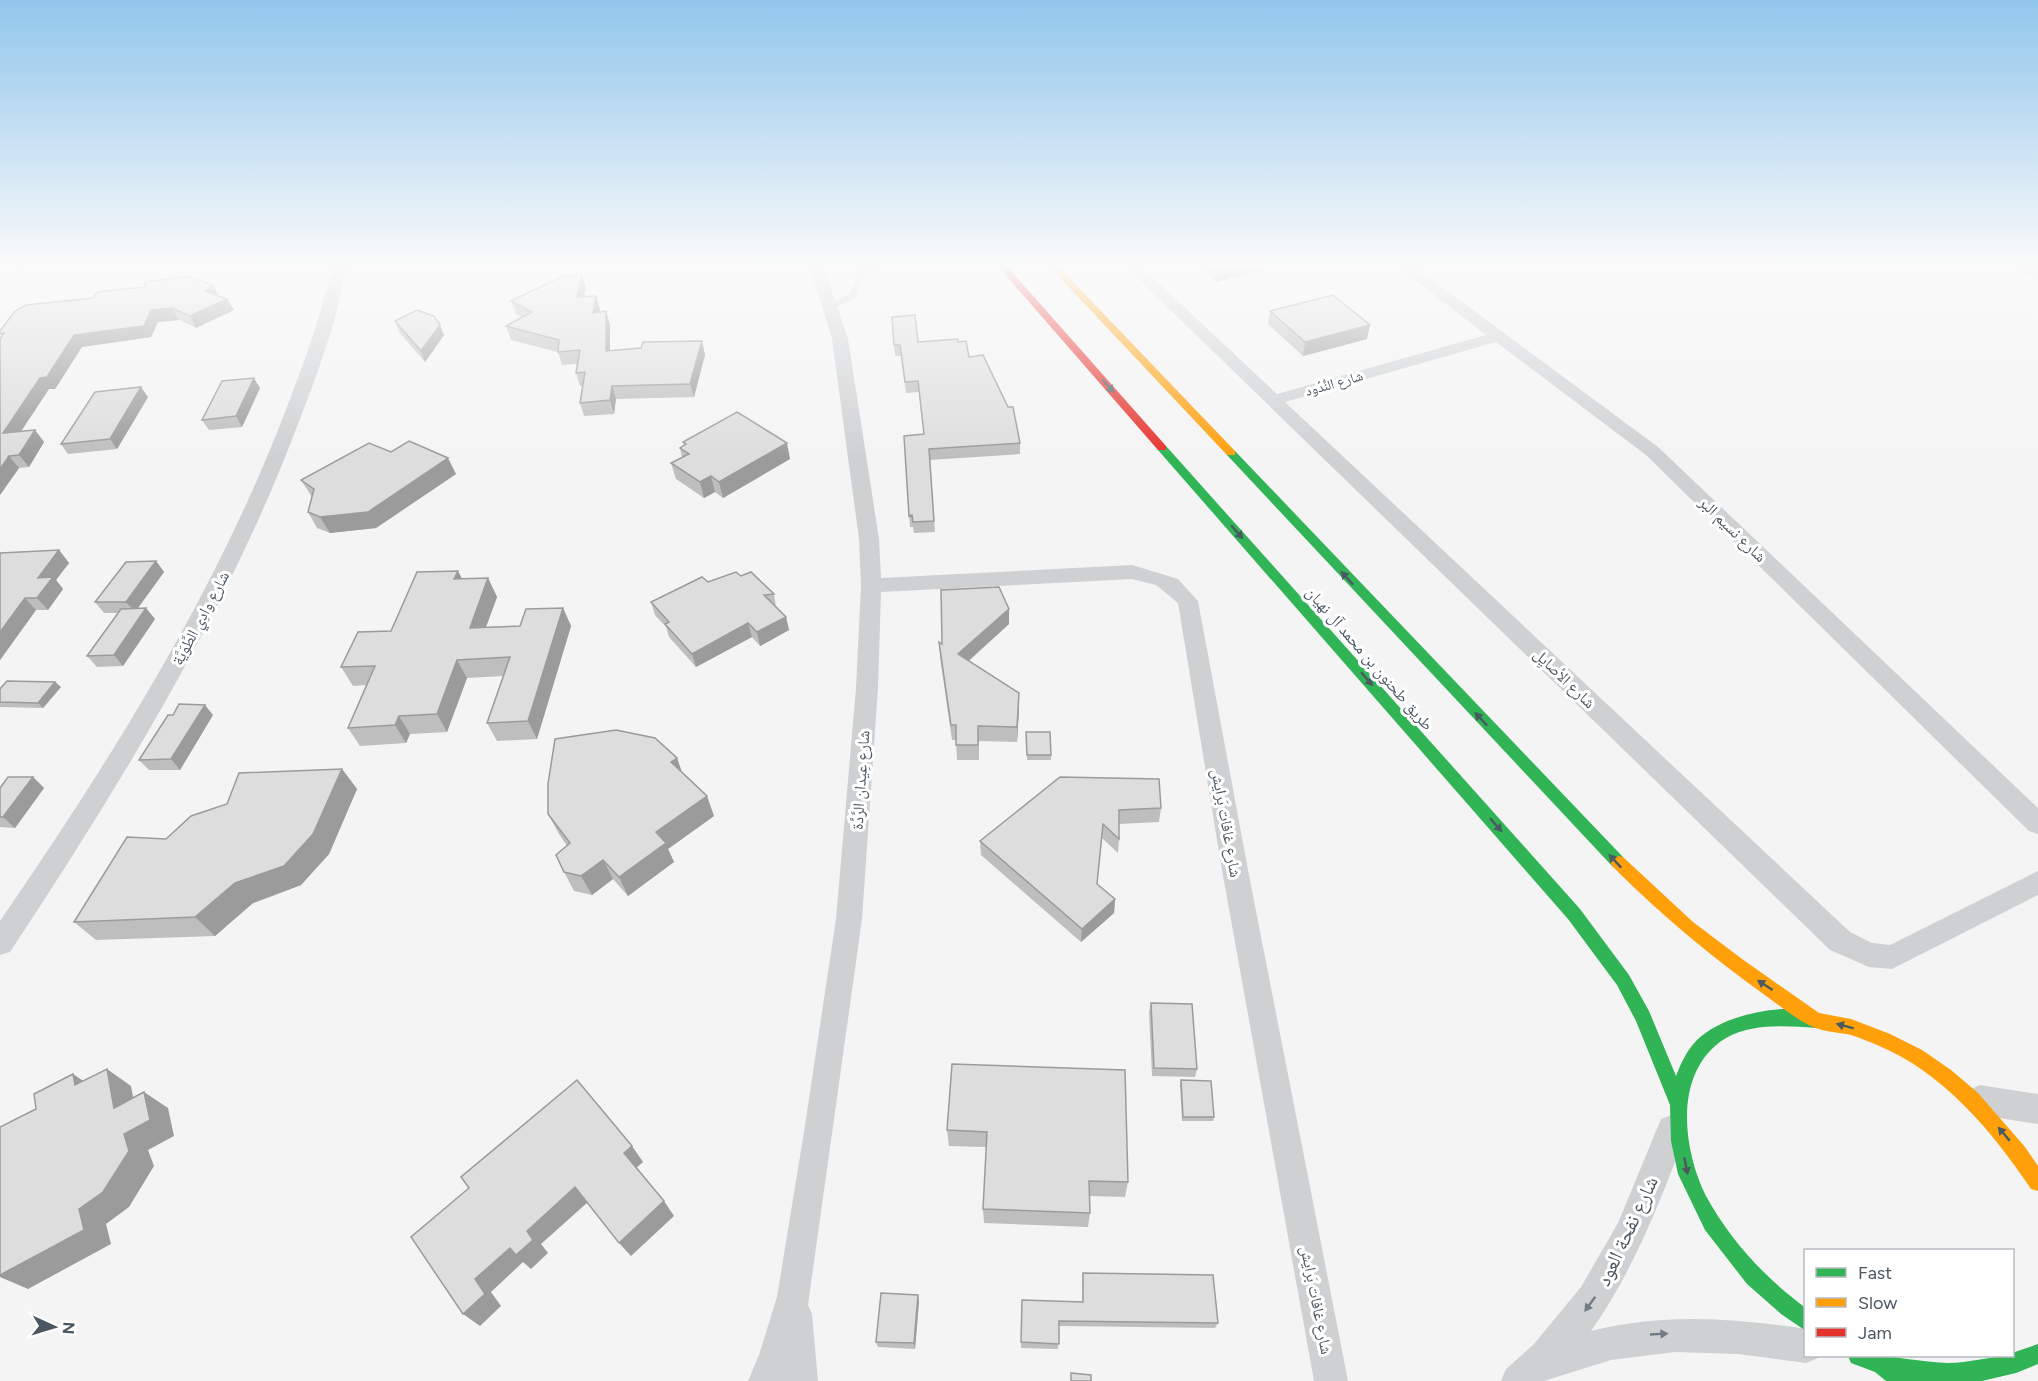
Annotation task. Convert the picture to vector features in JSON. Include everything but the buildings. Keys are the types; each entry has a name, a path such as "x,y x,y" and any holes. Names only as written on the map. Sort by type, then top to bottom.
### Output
{"main road":[{"name":"طريق طحنون بن محمد آل نهيان","path":"1057,328 1581,922 1628,990 1643,1017 1677,1109 1689,1179 1725,1245 1784,1306 1804,1320"},
{"path":"1112,328 1656,903 1729,962 1813,1018"},
{"path":"1677,1109 1687,1066 1708,1040 1737,1023 1773,1016 1813,1018 1853,1028 1893,1045 1934,1069 1971,1099 2004,1132 2038,1182"},
{"path":"1883,1367 1937,1380 1985,1380 2025,1366 2038,1354"},
{"path":"1860,1357 1883,1367 1905,1381"}],"street":[{"name":"شارع وادِي الطِّوَيَّة","path":"0,943 70,841 163,688 234,555 282,446 324,328"},
{"name":"شارع عِيدان الرَّدَّة","path":"765,1381 776,1359 794,1298 849,919 867,688 871,586 867,527 837,328"},
{"name":"شارع الأصايِل","path":"1199,328 1840,941 1869,955 1892,957 2038,882"},
{"name":"شارع نسيم البر","path":"1489,328 1652,451 2038,824"},
{"name":"شارع النُّدُود","path":"1274,400 1499,336"},
{"name":"شارع غافات بَرايش","path":"871,586 1132,572 1163,578 1174,584 1188,600 1235,870 1333,1376"},
{"path":"1971,1099 2038,1109"},
{"name":"شارع نفحة العود","path":"1530,1372 1594,1299 1618,1259 1638,1218 1677,1109"},
{"name":"شارع عِيدان الرَّدَّة","path":"794,1298 801,1381"},
{"name":"شارع نفحة العود","path":"1530,1372 1586,1347 1650,1335 1730,1335 1804,1346"}],"traffic: fast":[{"path":"1162,448 1574,914 1623,980 1643,1017 1677,1100"},
{"path":"1231,453 1618,862"},
{"path":"1804,1319 1754,1277 1711,1223 1687,1174 1681,1149 1678,1115 1681,1086 1690,1063 1703,1046 1720,1033 1741,1024 1764,1019 1816,1020"},
{"path":"1861,1357 1903,1369 1948,1373 1993,1369 2038,1354"},
{"path":"1883,1367 1905,1381"}],"traffic: slow":[{"path":"1112,328 1231,453"},
{"path":"1618,862 1688,927 1813,1018"},
{"path":"1816,1020 1851,1027 1884,1039 1916,1056 1945,1076 1996,1125 2038,1182"}],"traffic: jam":[{"path":"1057,328 1162,448"}]}
